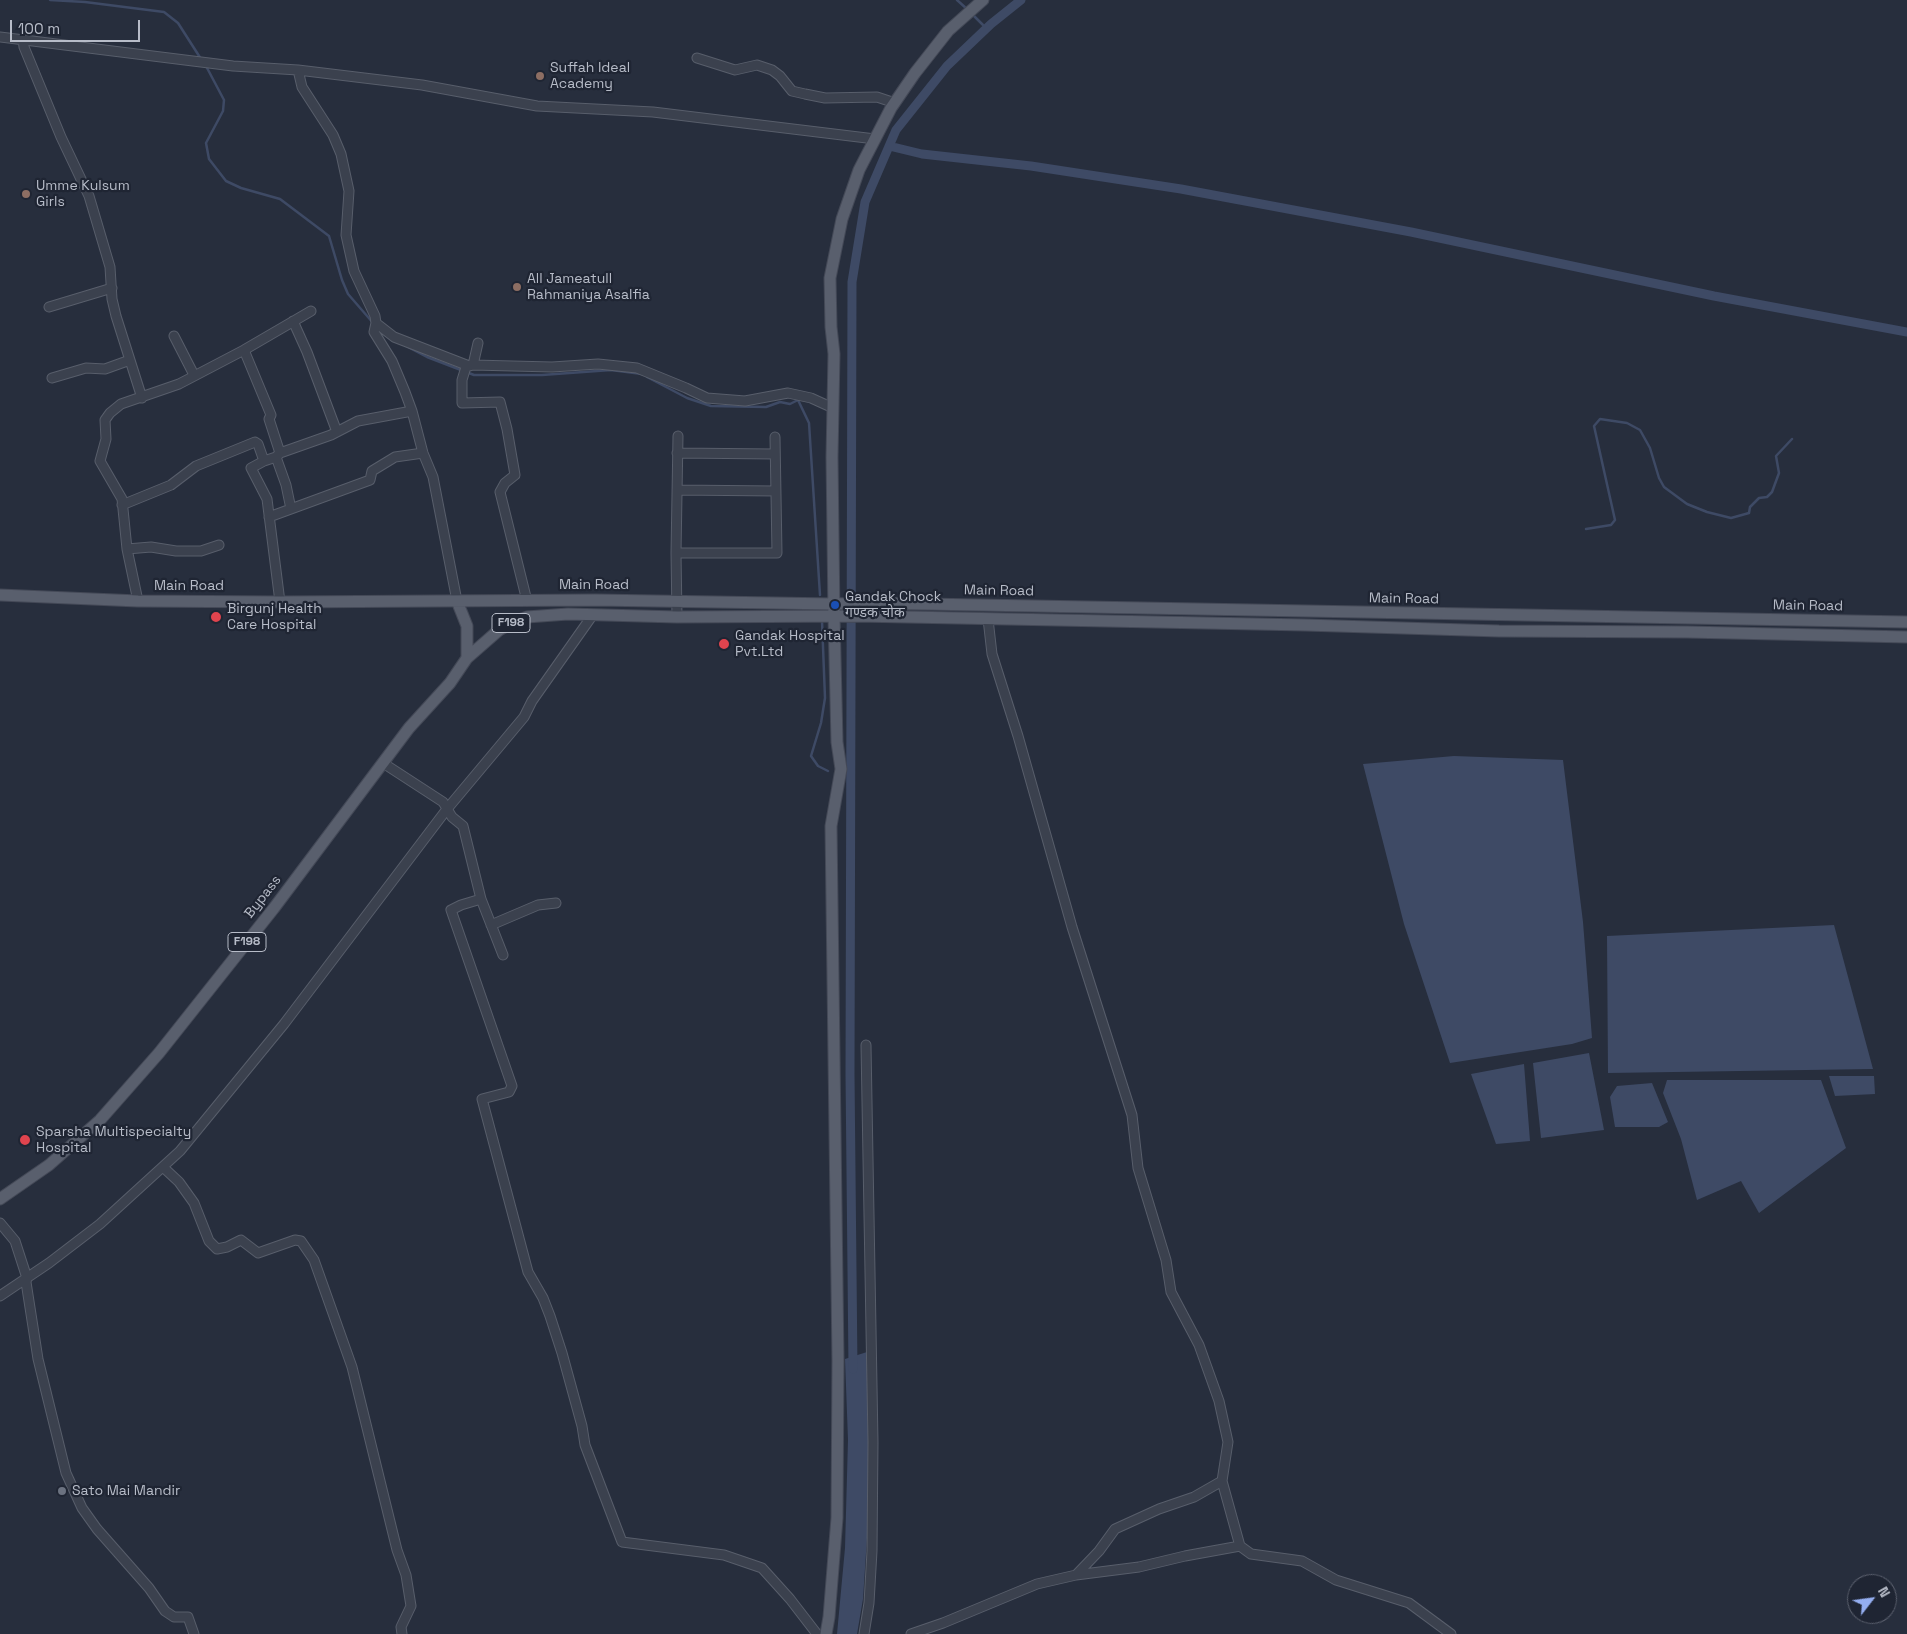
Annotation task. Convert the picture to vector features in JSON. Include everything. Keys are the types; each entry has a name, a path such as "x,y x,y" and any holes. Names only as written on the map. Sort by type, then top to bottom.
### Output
{"main road":[{"path":"826,1634 837,1518 838,1380 831,826 840,769 837,742 832,457 834,354 830,278 842,219 859,170 895,103 915,73 948,31 981,0"},
{"name":"Main Road","path":"0,595 138,601 676,601 836,610 858,616 1520,631 1907,637"},
{"path":"457,602 467,626 467,658"},
{"name":"Main Road","path":"568,614 677,617 836,610 860,604 1907,622"},
{"name":"Bypass","path":"0,1200 49,1165 100,1120 159,1053 274,908 409,728 450,683 467,658 499,630 513,622 527,617 568,614"},
{"path":"1519,616 1520,631"}],"street":[{"path":"0,37 233,66 298,70 422,85 537,106 653,112 875,140"},
{"path":"22,39 62,137 89,196 110,267 116,316 142,398"},
{"path":"697,58 734,70 758,65 772,70 780,76 792,91 805,94 825,98 877,96 895,103"},
{"path":"298,70 302,87 333,136 341,154 349,191 346,235 354,270 375,316 375,327 392,361 412,411 423,453 433,477 457,602"},
{"path":"49,306 112,288"},
{"path":"138,601 127,549 122,499 100,461 106,440 105,420 121,404 179,384 244,350 311,310"},
{"path":"293,320 308,352 337,432"},
{"path":"375,327 394,337 470,366 552,367 598,364 637,368 707,398 745,401 788,393 812,398 833,408"},
{"path":"174,336 194,376"},
{"path":"478,343 470,366 462,380 462,403 500,402 508,429 515,475 505,483 500,492 527,601"},
{"path":"244,350 271,415 269,419 291,509"},
{"path":"52,378 86,368 105,369 130,360"},
{"path":"280,602 266,495 263,493 251,468 278,455 337,432 358,421 412,411"},
{"path":"677,617 678,436"},
{"path":"676,553 777,553 775,437"},
{"path":"122,505 171,485 196,466 255,442 258,444 264,461"},
{"path":"269,517 370,480 372,471 395,457 423,453"},
{"path":"677,453 775,454"},
{"path":"677,490 776,491"},
{"path":"127,549 151,547 176,551 200,551 219,545"},
{"path":"0,1296 100,1224 164,1168 180,1151 284,1024 447,810 524,717 532,701 592,616"},
{"path":"988,619 992,654 1018,736 1072,927 1132,1114 1138,1168 1166,1260 1172,1292 1199,1345 1219,1402 1228,1442 1222,1481 1240,1546 1251,1554 1302,1561 1336,1580 1409,1603 1451,1634"},
{"path":"383,763 443,802 452,817 463,826 481,899 503,955"},
{"path":"481,899 451,910 512,1086 509,1092 482,1099 528,1272 543,1298 550,1316 565,1362 582,1426 585,1445 622,1542 724,1555 762,1568 790,1599 817,1634"},
{"path":"491,925 538,905 556,903"},
{"path":"864,1634 869,1603 872,1552 873,1442 866,1045"},
{"path":"164,1168 179,1182 194,1202 209,1241 217,1249 227,1247 241,1240 258,1253 295,1240 301,1241 314,1260 352,1367 397,1550 406,1575 411,1606 401,1627 402,1634"},
{"path":"0,1223 15,1241 27,1278 26,1282 38,1359 66,1473 82,1508 97,1529 149,1588 165,1611 174,1617 188,1617 194,1634"},
{"path":"1076,1575 1099,1551 1116,1529 1158,1509 1194,1497 1222,1481"},
{"path":"911,1634 943,1624 1037,1584 1076,1575 1139,1567 1240,1546"}],"water":[{"path":"1454,756 1563,760 1583,922 1592,1038 1572,1044 1450,1063 1404,924 1363,764"},
{"path":"1834,925 1873,1069 1608,1073 1607,936"},
{"path":"1589,1053 1604,1130 1541,1138 1533,1063"},
{"path":"1524,1064 1530,1141 1496,1144 1471,1074"},
{"path":"1829,1076 1874,1076 1875,1094 1835,1096"},
{"path":"1667,1080 1821,1080 1846,1148 1759,1213 1741,1181 1697,1200 1681,1139 1663,1093"},
{"path":"1652,1083 1668,1122 1659,1127 1615,1127 1610,1097 1617,1086"},
{"path":"867,1352 869,1507 863,1599 857,1634 837,1634 845,1548 848,1440 845,1359"}],"waterway":[{"path":"50,0 85,2 164,12 178,23 201,59"},
{"path":"957,0 967,9"},
{"path":"853,1369 850,1074 852,282 865,202 896,130 947,66 991,24 1021,0"},
{"path":"973,15 987,29"},
{"path":"206,66 224,100 223,111 206,143 209,159 226,181 241,188 280,199 329,236 348,294 374,324"},
{"path":"889,146 922,154 1031,166 1181,189 1411,232 1714,296 1907,332"},
{"path":"404,345 427,357 474,375 542,375 611,370 642,374"},
{"path":"647,377 687,398 711,406 766,407 780,402 790,404 798,400 809,423 820,595"},
{"path":"1586,529 1611,525 1615,520 1594,426 1600,419 1627,423 1640,430 1650,448 1659,478 1664,487 1687,504 1707,512 1731,518 1749,513 1750,507 1759,498 1767,497 1772,492 1779,473 1776,456 1792,439"},
{"path":"822,621 825,698 821,723 811,756 818,766 828,771"}],"place":[{"name":"Suffah Ideal Academy","path":"540,76"},
{"name":"Umme Kulsum Girls","path":"26,194"},
{"name":"All Jameatull Rahmaniya Asalfia","path":"517,287"},
{"name":"Gandak Chock गण्डक चोक","path":"835,605"},
{"name":"Birgunj Health Care Hospital","path":"216,617"},
{"name":"Gandak Hospital Pvt.Ltd","path":"724,644"},
{"name":"Sparsha Multispecialty Hospital","path":"25,1140"},
{"name":"Sato Mai Mandir","path":"62,1491"}]}
